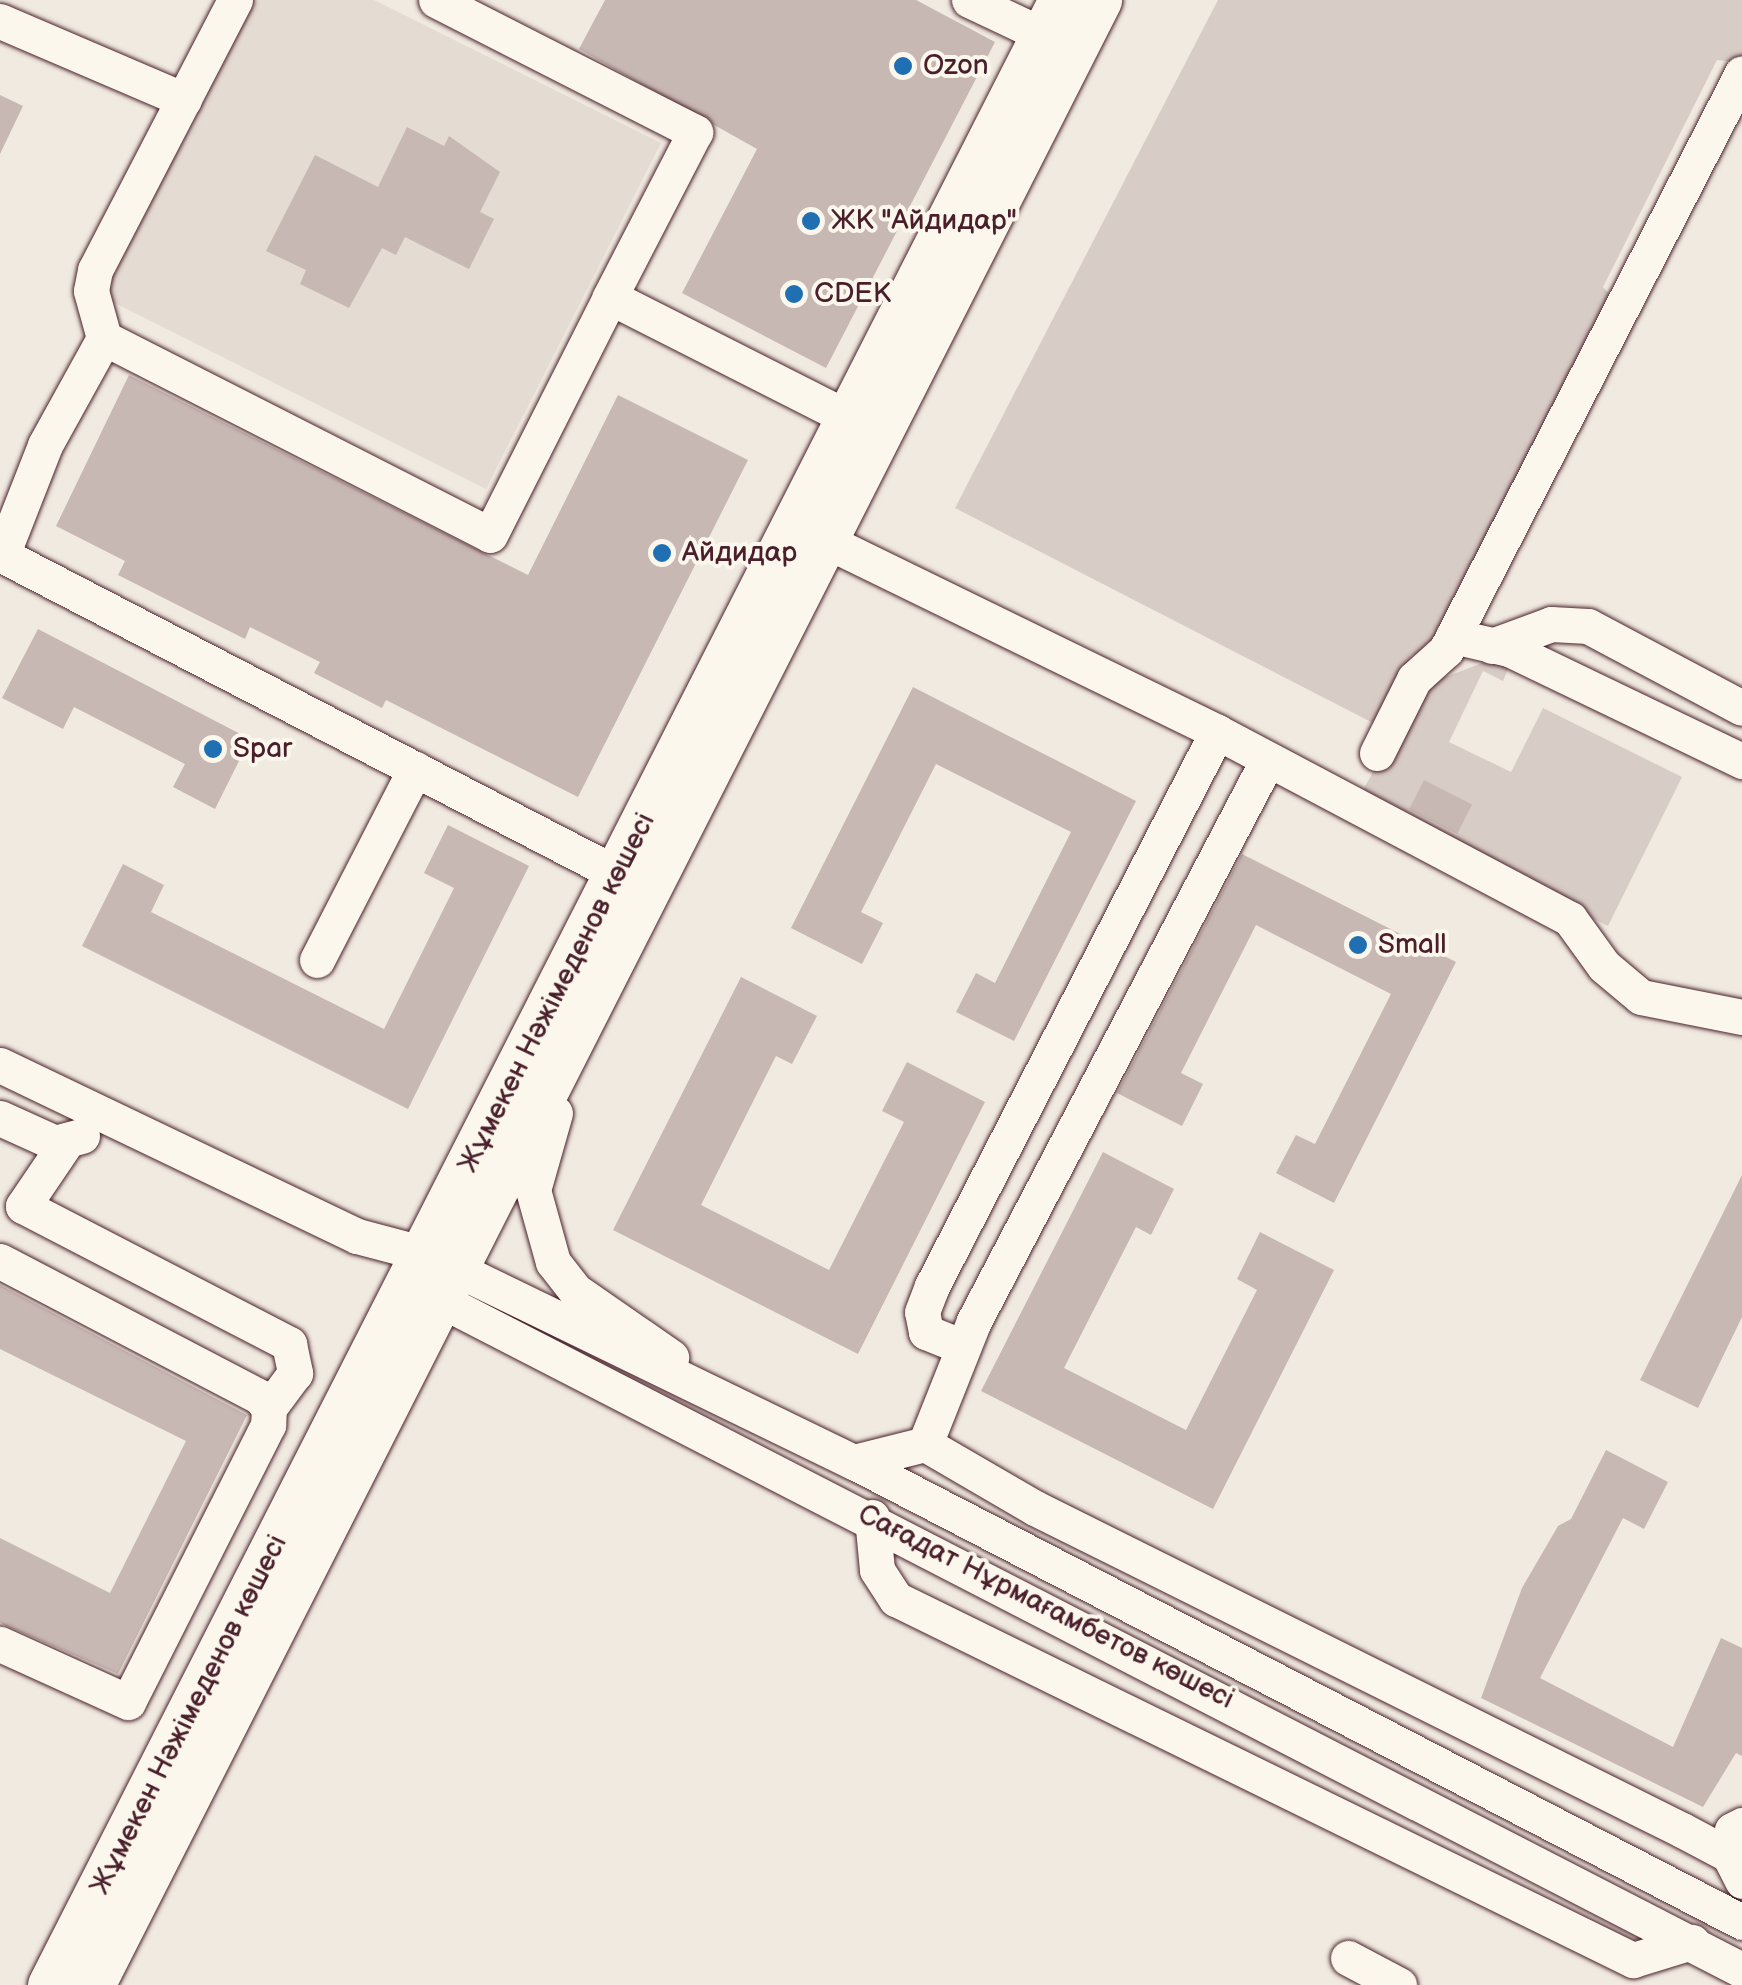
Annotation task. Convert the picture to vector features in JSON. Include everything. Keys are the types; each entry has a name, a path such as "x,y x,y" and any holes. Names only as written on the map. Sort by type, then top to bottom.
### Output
{"main road":[{"name":"Жұмекен Нәжімеденов көшесі","path":"50,1985 432,1276 608,963 1099,0"},
{"name":"Жұмекен Нәжімеденов көшесі","path":"92,1985 432,1276 617,874 1052,18"}],"street":[{"path":"236,0 96,270 91,291 104,338 45,444 1,554 617,874"},
{"path":"104,338 490,535 694,132 436,0"},
{"path":"970,0 1052,18"},
{"path":"0,21 184,100"},
{"path":"1378,753 1414,679 1453,636 1742,73"},
{"path":"610,297 848,418"},
{"path":"826,541 1217,732 1570,919 1604,966 1641,997 1742,1017"},
{"path":"1492,646 1550,624 1588,626 1742,708"},
{"path":"1453,636 1492,646 1742,761"},
{"path":"963,1347 926,1332 922,1312 932,1286 1217,732"},
{"path":"925,1444 963,1347 1268,758"},
{"path":"317,960 415,769"},
{"path":"608,963 589,1042 540,1144 533,1190 553,1262 576,1291 794,1436"},
{"name":"Сағадат Нұрмағамбетов көшесі","path":"0,1065 357,1236 872,1517 1742,1970"},
{"path":"0,1118 65,1144"},
{"path":"108,1118 65,1144 11,1200 289,1344 294,1373 268,1408"},
{"path":"0,1261 260,1396 268,1408 268,1425 128,1702 0,1644"},
{"name":"Сағадат Нұрмағамбетов көшесі","path":"432,1276 854,1462 1742,1922"},
{"path":"854,1462 925,1444 1036,1508 1738,1854"},
{"path":"872,1517 877,1570 896,1599 1635,1973 1692,1942"},
{"path":"1348,1958 1399,1985"}],"shaded area":[{"path":"246,0 374,0 661,143 486,489 95,293"},
{"path":"1218,0 1742,0 1742,63 1717,60 1603,287 1618,304 1438,650 1412,655 1375,724 955,508"},
{"path":"1490,660 1508,669 1503,681 1483,671 1449,742 1511,772 1543,708 1682,777 1608,926 1356,802 1422,686"}],"building":[{"name":"ЖК \"Айдидар\"","path":"605,0 916,0 995,42 826,368 682,293 757,149 579,49"},
{"path":"0,95 23,106 0,154"},
{"path":"407,127 444,146 449,136 500,172 480,212 494,219 469,269 405,237 396,255 382,248 349,308 300,284 306,270 266,251 315,155 378,187"},
{"path":"129,375 528,575 618,395 748,460 578,797 386,700 382,708 314,673 320,662 250,627 245,639 118,575 125,561 56,526"},
{"path":"38,629 250,739 215,809 173,787 185,764 74,707 63,729 2,698"},
{"path":"913,687 1136,801 1014,1041 956,1012 976,973 995,983 1071,832 936,764 861,912 883,923 862,964 791,928"},
{"path":"1424,780 1472,805 1457,834 1409,809"},
{"path":"448,825 529,866 408,1109 82,946 123,864 164,885 151,912 384,1029 454,888 424,873"},
{"path":"1242,854 1456,962 1334,1203 1276,1173 1296,1135 1315,1144 1391,994 1256,925 1181,1073 1203,1084 1182,1126 1117,1093"},
{"path":"741,977 817,1016 792,1064 776,1056 701,1205 829,1270 904,1122 882,1111 907,1062 985,1102 858,1354 613,1230"},
{"path":"1103,1152 1174,1189 1151,1235 1136,1227 1064,1368 1186,1430 1257,1290 1237,1279 1260,1232 1334,1270 1213,1509 981,1391"},
{"path":"1742,1175 1742,1317 1698,1408 1640,1380"},
{"path":"0,1285 247,1415 118,1674 0,1623 0,1538 110,1593 186,1441 0,1349"},
{"path":"1606,1450 1668,1482 1644,1529 1623,1518 1540,1678 1673,1747 1721,1638 1742,1648 1742,1756 1736,1753 1703,1807 1481,1698 1522,1588 1558,1526 1571,1519"}],"place":[{"name":"Ozon","path":"903,66"},
{"name":"ЖК \"Айдидар\"","path":"811,221"},
{"name":"CDEK","path":"794,294"},
{"name":"Айдидар","path":"662,553"},
{"name":"Spar","path":"213,749"},
{"name":"Small","path":"1358,945"}]}
